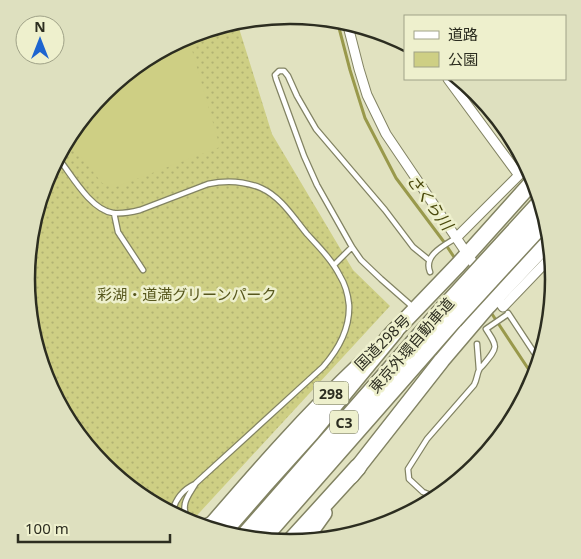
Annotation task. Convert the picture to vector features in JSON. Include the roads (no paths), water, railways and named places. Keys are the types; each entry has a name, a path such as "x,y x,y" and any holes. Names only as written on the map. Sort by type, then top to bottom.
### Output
{"highway":[{"name":"国道298号","path":"213,523 313,411 395,332 529,186"},
{"name":"東京外環自動車道","path":"248,531 536,205"},
{"name":"東京外環自動車道","path":"266,534 454,320 540,226"},
{"path":"518,250 541,230"},
{"path":"309,535 358,467 442,360 496,307 544,247"},
{"path":"227,528 312,433 395,332"},
{"path":"296,535 358,467"}],"street":[{"path":"349,31 367,95 386,134 454,239 463,259 496,307 546,261"},
{"path":"449,80 518,174"},
{"path":"454,239 522,171"}],"lane":[{"path":"416,308 381,279 361,260 352,248 317,185 304,156 276,79 275,75 279,71 284,71 288,76 316,129 385,210 413,247 429,260"},
{"path":"62,163 96,205 105,211 114,213 140,210 216,182 243,183 261,188 279,200 334,265 345,287 349,305 345,331 336,352 323,367 196,483 187,488 174,507"},
{"path":"114,213 118,232 143,270"},
{"path":"430,272 429,260 435,252 454,239"},
{"path":"334,265 352,248"},
{"path":"479,370 494,352 494,342 486,330 489,327 496,307"},
{"path":"496,307 535,355"},
{"path":"429,494 423,492 409,479 408,469 428,439 478,378 477,344"},
{"path":"186,513 184,508 185,502 196,483"},
{"path":"206,521 224,510"}],"waterway":[{"name":"さくら川","path":"339,29 365,118 396,178 456,260"},
{"name":"さくら川","path":"490,311 530,371"}],"park label":[{"name":"彩湖・道満グリーンパーク","path":"187,294"}]}
